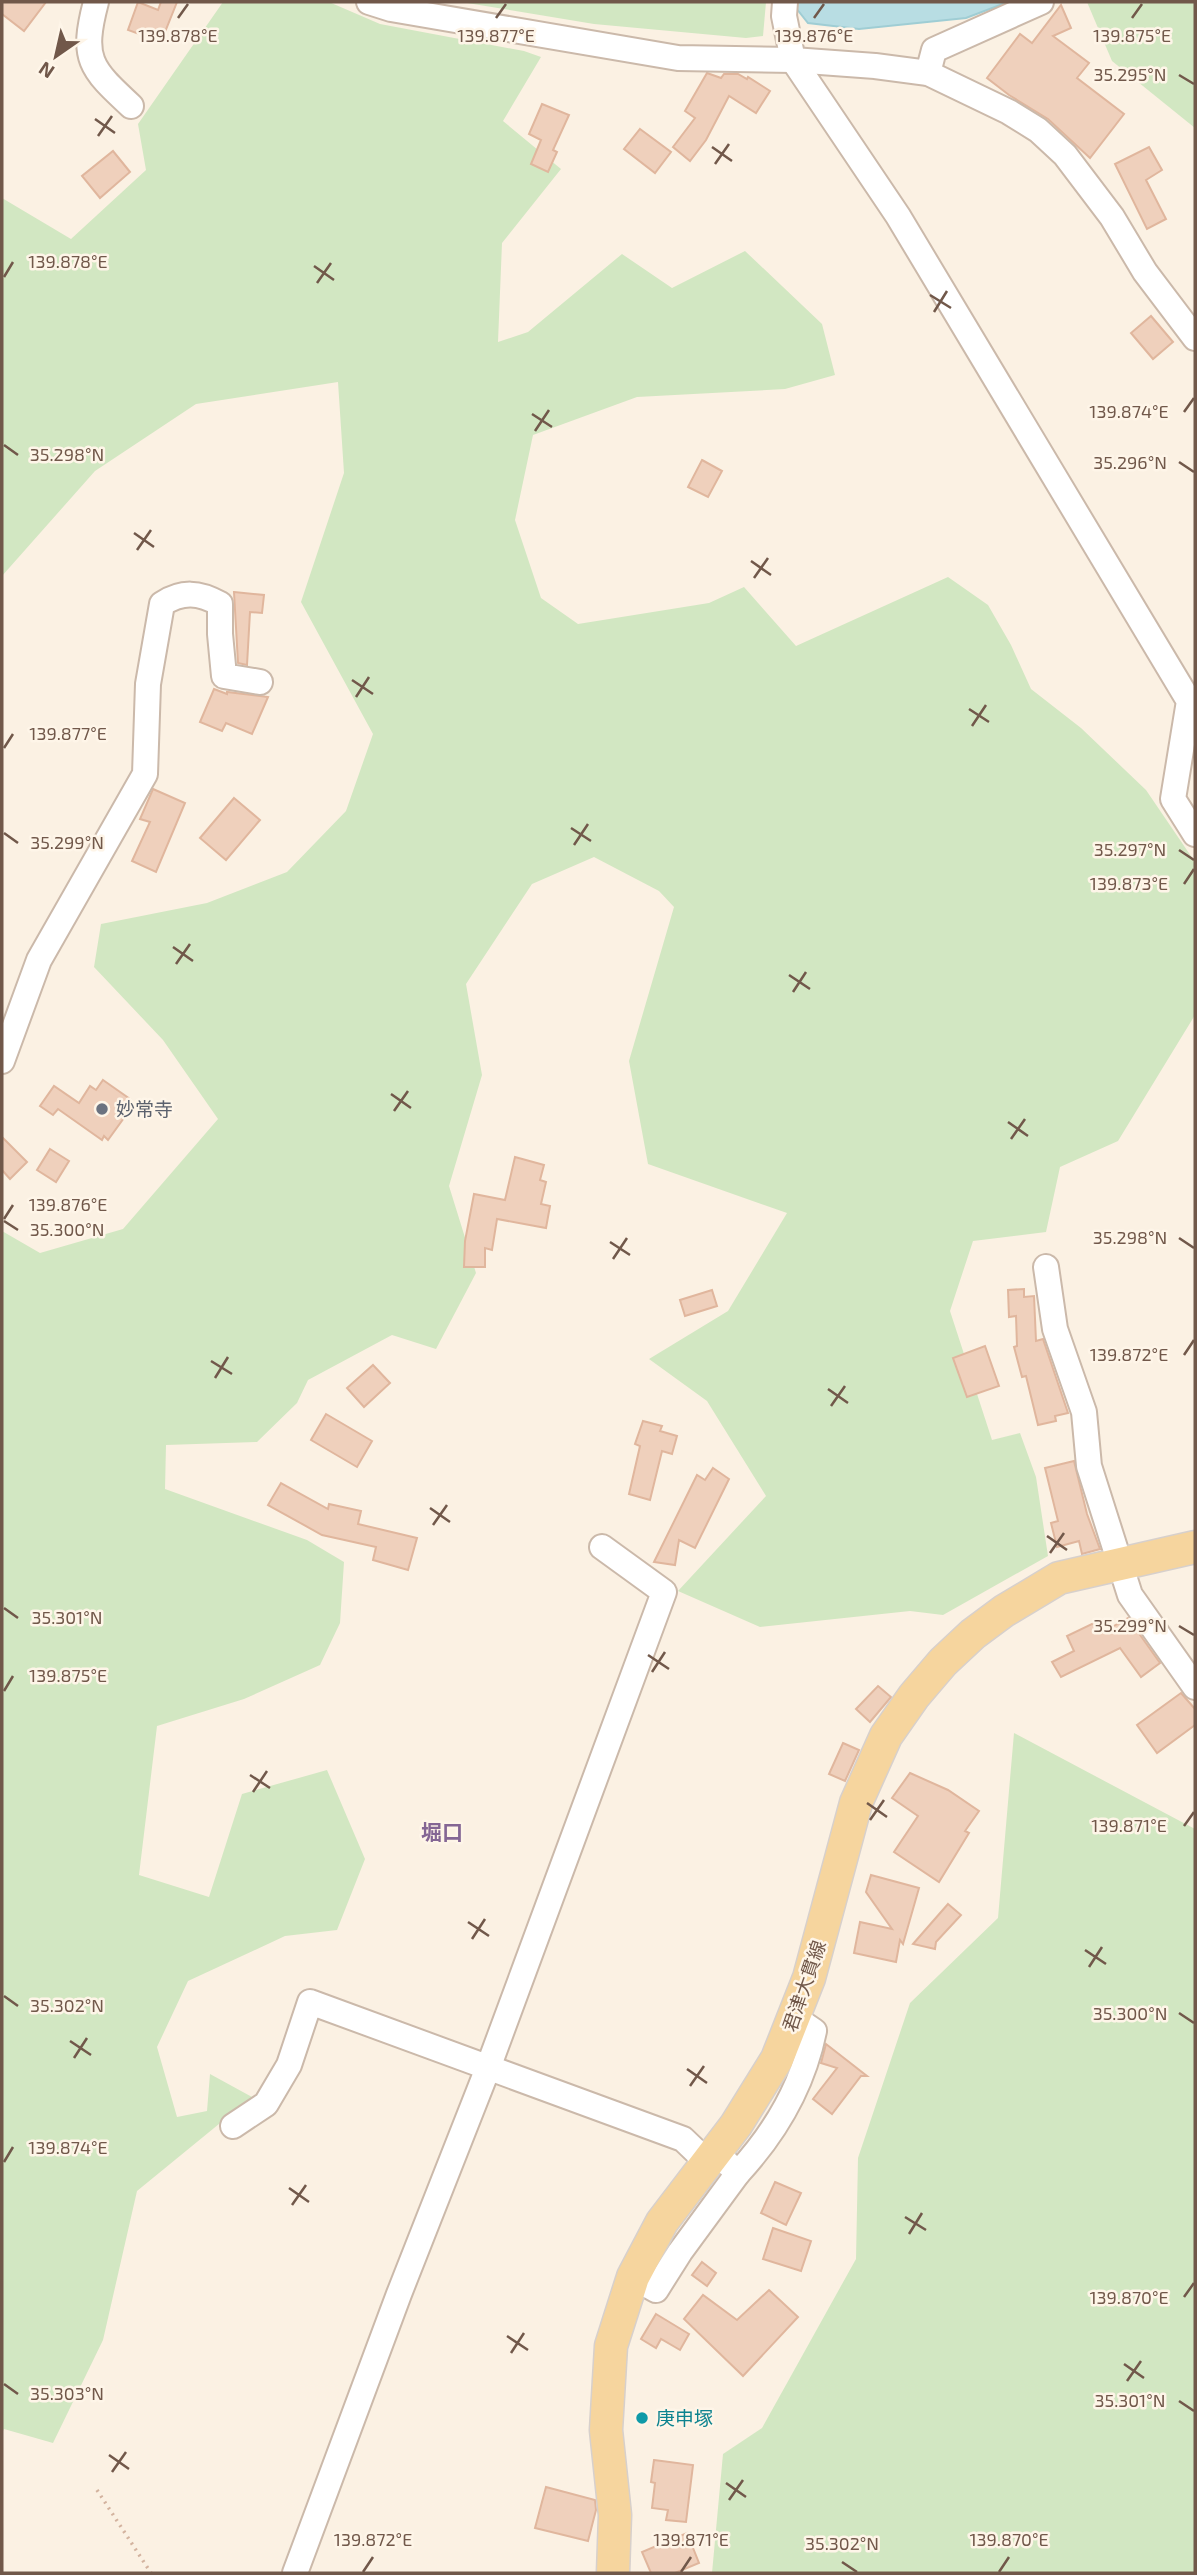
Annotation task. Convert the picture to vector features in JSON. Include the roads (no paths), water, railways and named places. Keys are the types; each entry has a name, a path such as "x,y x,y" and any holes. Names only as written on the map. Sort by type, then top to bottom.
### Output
{"main road":[{"name":"君津大貫線","path":"613,2573 615,2515 606,2430 611,2346 633,2277 662,2222 761,2087 777,2059 809,1978 856,1803 886,1736 914,1696 943,1662 973,1634 1004,1611 1059,1578 1195,1547"}],"street":[{"path":"96,2 89,36 90,57 99,76 131,106"},
{"path":"369,2 391,9 678,58 793,60 928,73 1018,118 1038,130 1065,155 1112,218 1145,272 1195,338"},
{"path":"785,2 784,16 793,60 898,216 1189,701 1173,799 1195,835"},
{"path":"928,73 934,50 1041,2"},
{"path":"2,1061 39,960 145,774 148,684 162,604 184,594 205,596 220,604 224,676 260,682"},
{"path":"1046,1267 1055,1329 1084,1412 1089,1466 1130,1595 1195,1687"},
{"path":"295,2573 399,2294 488,2068 664,1592 602,1547"},
{"path":"233,2126 266,2104 289,2065 310,2002 683,2139 738,2173"},
{"path":"633,2277 656,2290 680,2252 771,2131 792,2097 805,2066 814,2031 795,2018"}],"water":[{"path":"796,2 1008,2 966,18 859,29 808,23 796,8"}],"place":[{"name":"妙常寺","path":"102,1109"},
{"name":"庚申塚","path":"642,2418"}],"district":[{"name":"堀口","path":"442,1833"}]}
